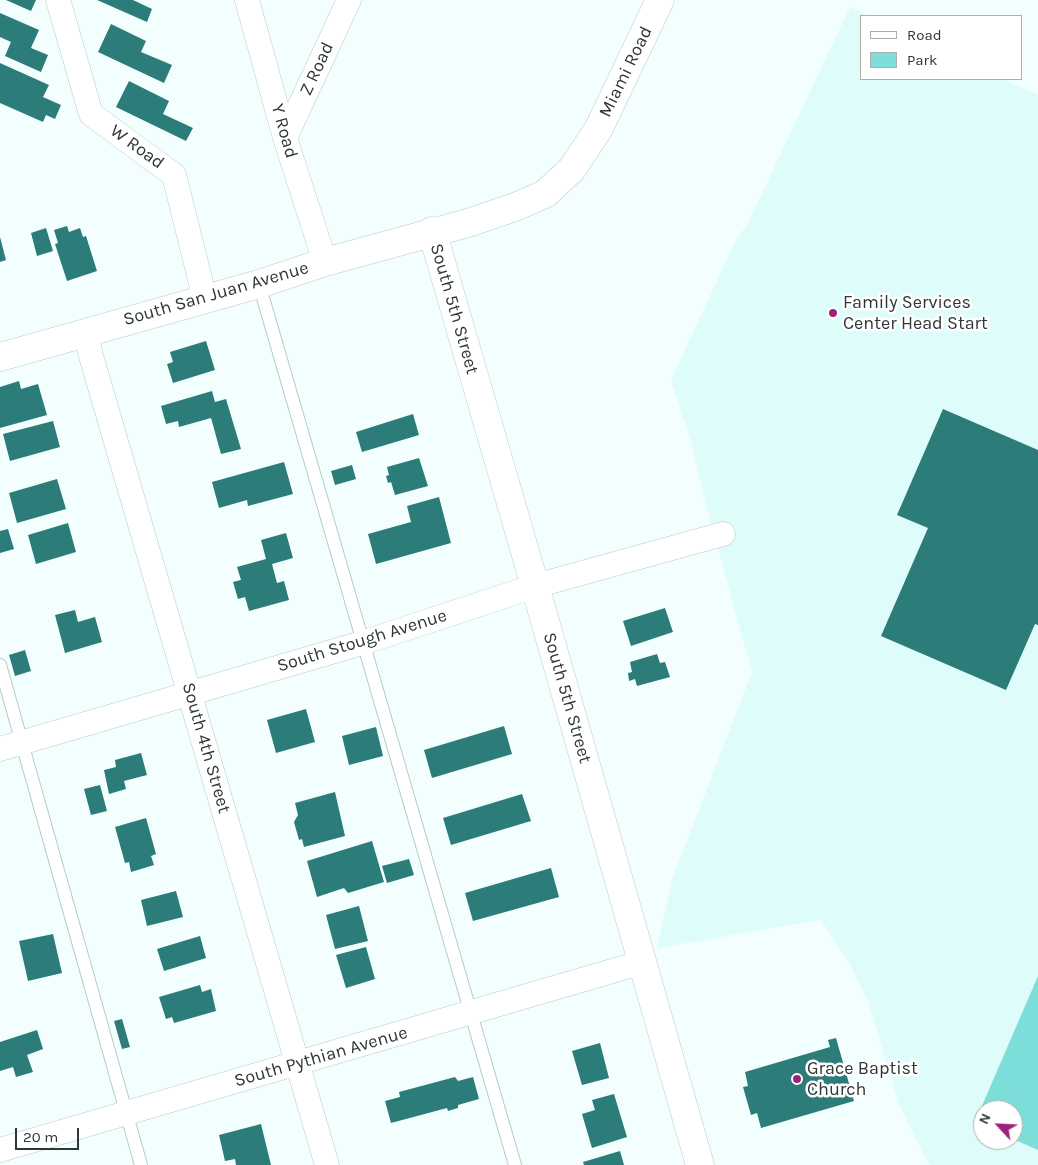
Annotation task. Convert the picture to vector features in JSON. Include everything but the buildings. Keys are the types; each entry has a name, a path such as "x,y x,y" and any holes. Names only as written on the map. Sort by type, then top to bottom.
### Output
{"street":[{"name":"W Road","path":"58,0 91,114 174,175 205,299"},
{"name":"Y Road","path":"247,0 285,138 325,262"},
{"name":"Z Road","path":"285,138 350,0"},
{"name":"Miami Road","path":"432,231 468,222 545,194 572,169 599,128 660,0"},
{"name":"South San Juan Avenue","path":"0,357 259,284 325,262 432,231"},
{"name":"South 5th Street","path":"432,231 700,1165"},
{"name":"South 4th Street","path":"86,332 327,1165"},
{"name":"South Stough Avenue","path":"11,745 362,643 535,586 723,534"},
{"name":"South Pythian Avenue","path":"0,1150 471,1014 642,962"}],"lane":[{"path":"259,284 515,1165"},
{"path":"0,665 11,745 142,1165"}],"shaded area":[{"path":"850,7 867,15 860,15 860,80 1005,80 1038,95 1038,1165 931,1165 927,1162 899,1104 868,1001 850,964 821,920 657,948 672,880 752,672 705,502 692,445 671,380 737,238 747,225"}],"green space":[{"path":"1038,976 1038,1150 1023,1143 1023,1100 984,1100"}],"place":[{"name":"Family Services Center Head Start","path":"833,313"},
{"name":"Grace Baptist Church","path":"797,1079"}]}
